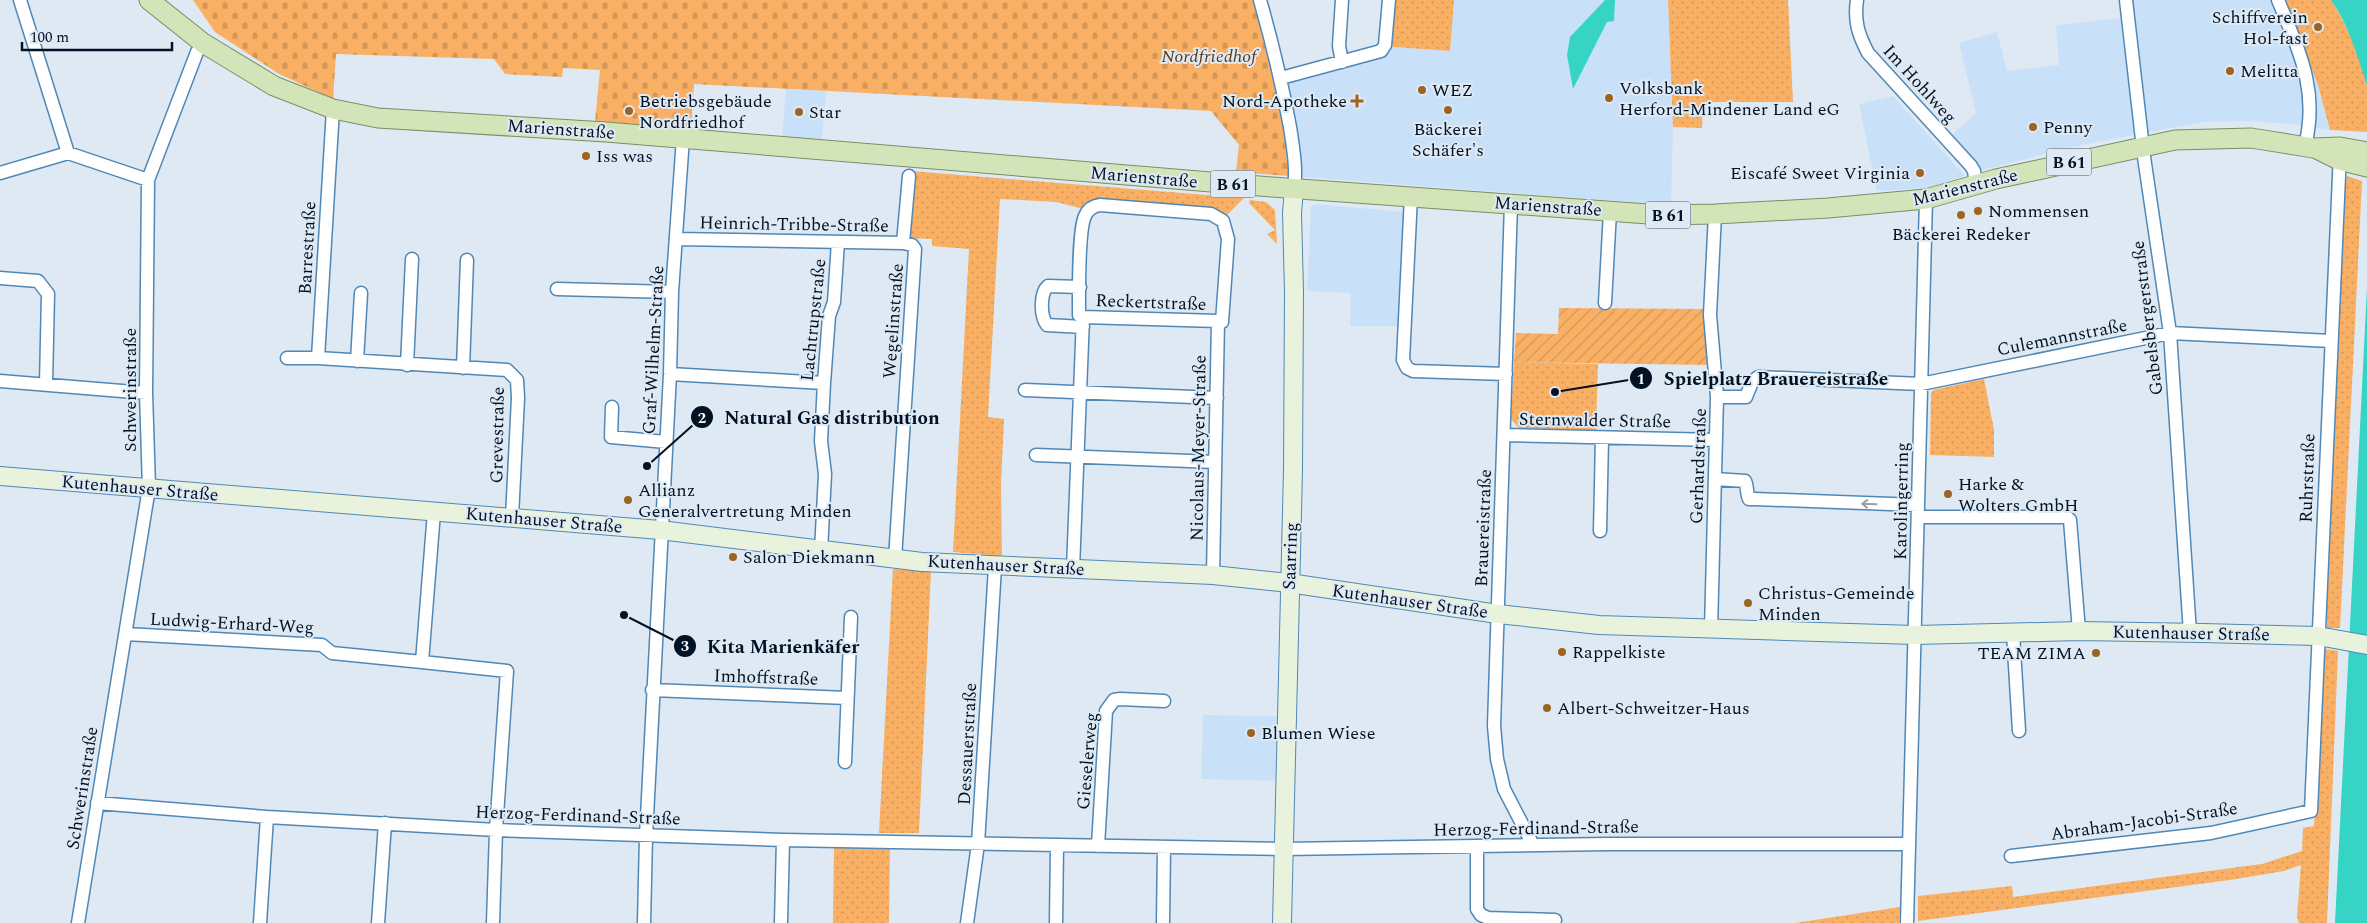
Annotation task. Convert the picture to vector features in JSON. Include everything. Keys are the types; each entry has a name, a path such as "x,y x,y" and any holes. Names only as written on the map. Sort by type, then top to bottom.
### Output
{"main road":[{"name":"Marienstraße","path":"149,0 203,43 274,86 333,109 378,118 683,138 1294,189 1662,215 1715,214 1926,200 1976,184 2175,140 2227,137 2251,138 2309,147 2365,159"}],"street":[{"path":"20,0 68,153"},
{"path":"1260,0 1282,78 1292,144 1294,189"},
{"path":"1342,0 1339,46 1342,62"},
{"path":"1282,78 1381,51 1385,46 1389,0"},
{"name":"Im Hohlweg","path":"1857,0 1856,28 1868,53 1971,166 1974,171 1976,184"},
{"name":"Gabelsbergerstraße","path":"2126,0 2142,146 2170,333 2190,632"},
{"path":"2278,0 2307,75 2311,103 2309,147"},
{"name":"Schwerinstraße","path":"78,923 149,488 146,392 148,180 197,52 203,43"},
{"name":"Barrestraße","path":"318,358 333,109"},
{"name":"Graf-Wilhelm-Straße","path":"644,923 652,690 670,374 672,292 683,138"},
{"path":"0,172 68,153 148,180"},
{"name":"Ruhrstraße","path":"2311,811 2340,153"},
{"name":"Heinrich-Tribbe-Straße","path":"677,239 903,243 909,176"},
{"name":"Saarring","path":"1282,923 1293,470 1294,292 1292,213 1294,189"},
{"path":"1411,196 1403,360 1407,368 1414,371 1506,374"},
{"name":"Karolingerring","path":"1907,923 1926,200"},
{"name":"Brauereistraße","path":"1511,204 1494,726 1504,789 1533,845"},
{"name":"Nicolaus-Meyer-Straße","path":"1080,287 1082,226 1084,217 1093,206 1211,214 1224,221 1228,233 1222,322 1218,321 1213,575"},
{"path":"1605,303 1610,211"},
{"name":"Gerhardstraße","path":"1710,630 1717,398 1710,315 1715,214"},
{"name":"Lachtrupstraße","path":"821,551 825,474 821,441 824,383 829,316 834,302 838,242"},
{"name":"Wegelinstraße","path":"895,560 915,249 912,245 903,243"},
{"path":"407,365 412,259"},
{"path":"463,368 467,260"},
{"path":"0,278 38,281 48,294 46,384"},
{"name":"Reckertstraße","path":"1080,287 1048,286 1044,294 1042,316 1047,325 1083,322 1218,321"},
{"path":"1073,569 1083,322 1079,315 1080,287"},
{"path":"557,289 672,292"},
{"path":"357,361 361,293"},
{"name":"Culemannstraße","path":"1717,398 1746,397 1752,382 1758,377 1921,384 2170,333 2331,341"},
{"path":"287,358 318,358"},
{"name":"Grevestraße","path":"318,358 507,370 517,380 518,398 512,517"},
{"path":"670,374 824,383"},
{"path":"0,380 146,392"},
{"path":"1025,390 1217,398"},
{"path":"612,407 611,437 666,442"},
{"name":"Sternwalder Straße","path":"1504,435 1716,440"},
{"path":"1600,531 1602,438"},
{"path":"1036,455 1216,462"},
{"name":"Kutenhauser Straße","path":"0,476 660,530 895,560 1213,575 1289,583 1498,614 1599,625 1915,635 2079,631 2190,632 2318,636 2367,645"},
{"path":"1715,478 1745,481 1747,495 1755,500 1918,511 2067,517 2070,520 2079,631"},
{"path":"422,662 434,512"},
{"name":"Dessauerstraße","path":"967,923 978,844 995,566"},
{"path":"845,762 851,617"},
{"path":"2014,632 2019,731"},
{"name":"Ludwig-Erhard-Weg","path":"126,634 322,646 332,654 508,671 496,830"},
{"name":"Imhoffstraße","path":"652,690 847,698"},
{"name":"Gieselerweg","path":"1098,846 1106,711 1114,700 1164,701"},
{"name":"Herzog-Ferdinand-Straße","path":"98,803 267,817 496,830 783,840 1283,849 1533,845 1909,844"},
{"name":"Abraham-Jacobi-Straße","path":"2010,856 2211,833 2311,811"},
{"path":"260,923 267,817"},
{"path":"378,923 385,823"},
{"path":"493,923 496,830"},
{"path":"781,923 783,840"},
{"path":"1056,923 1057,845"},
{"path":"1477,846 1477,909 1481,916 1488,918 1555,920"},
{"path":"1162,923 1164,847"}],"shaded area":[{"path":"1454,0 1668,0 1673,127 1671,205 1303,177 1286,72 1381,46 1449,51"},
{"path":"1605,0 1615,0 1614,21 1607,22 1573,89 1567,55 1570,37"},
{"path":"2119,0 2284,0 2318,85 2330,130 2290,124 2248,121 2203,122 2071,147 1979,171 1950,137 1976,113 1959,43 1997,32 2007,71 2059,65 2056,25 2121,18"},
{"path":"2331,0 2367,0 2367,85 2348,30"},
{"path":"786,89 826,91 822,140 782,137"},
{"path":"1893,96 1965,176 1928,188 1877,191 1859,104"},
{"path":"1315,204 1404,212 1400,326 1350,326 1351,293 1307,291 1311,207"},
{"path":"2367,288 2367,923 2335,923"},
{"path":"1203,715 1281,716 1279,781 1201,779"}],"green space":[{"name":"Nordfriedhof","path":"193,0 1253,0 1280,104 1289,176 1236,172 1239,145 1211,111 694,84 691,129 595,122 600,70 563,68 562,77 505,74 494,59 336,54 333,99 279,74 215,32"},
{"path":"1383,0 1454,0 1450,51 1381,46"},
{"path":"1668,0 1788,0 1793,102 1703,102 1702,128 1673,127"},
{"path":"2284,0 2331,0 2342,18 2365,76 2367,86 2367,132 2330,130 2318,85"},
{"path":"911,171 1244,198 1224,218 1084,209 1056,202 1000,199 988,417 1004,419 1001,485 1002,556 953,552 969,249 932,246 932,239 906,238"},
{"path":"2347,176 2362,181 2340,628 2327,628 2327,566 2343,203"},
{"path":"1250,200 1266,202 1275,210 1277,244 1267,234 1275,230 1249,203"},
{"path":"1559,308 1707,309 1712,365 1514,362 1516,333 1558,334"},
{"path":"1514,362 1598,364 1596,430 1519,428 1511,419"},
{"path":"1984,379 1994,430 1994,457 1930,455 1931,394 1933,390"},
{"path":"893,569 931,571 919,833 879,833"},
{"path":"2325,649 2338,651 2327,923 2299,923 2297,917 2301,865 2284,871 2230,880 1918,921 1918,896 2012,886 2013,897 2262,864 2302,851 2303,828 2314,826"},
{"path":"834,847 890,847 889,923 833,923"},
{"path":"1900,907 1899,923 1795,923"}],"place":[{"name":"Schiffverein Hol-fast","path":"2318,27"},
{"name":"Melitta","path":"2230,71"},
{"name":"WEZ","path":"1422,90"},
{"name":"Volksbank Herford-Mindener Land eG","path":"1609,98"},
{"name":"Nord-Apotheke","path":"1357,101"},
{"name":"Bäckerei Schäfer's","path":"1448,110"},
{"name":"Betriebsgebäude Nordfriedhof","path":"629,111"},
{"name":"Star","path":"799,112"},
{"name":"Penny","path":"2033,127"},
{"name":"Iss was","path":"586,156"},
{"name":"Eiscafé Sweet Virginia","path":"1920,173"},
{"name":"Nommensen","path":"1978,211"},
{"name":"Bäckerei Redeker","path":"1961,215"},
{"name":"Spielplatz Brauereistraße","path":"1555,392"},
{"name":"Natural Gas distribution","path":"647,466"},
{"name":"Harke & Wolters GmbH","path":"1948,494"},
{"name":"Allianz Generalvertretung Minden","path":"628,500"},
{"name":"Salon Diekmann","path":"733,557"},
{"name":"Christus-Gemeinde Minden","path":"1748,603"},
{"name":"Kita Marienkäfer","path":"624,615"},
{"name":"Rappelkiste","path":"1562,652"},
{"name":"TEAM ZIMA","path":"2096,653"},
{"name":"Albert-Schweitzer-Haus","path":"1547,708"},
{"name":"Blumen Wiese","path":"1251,733"}]}
